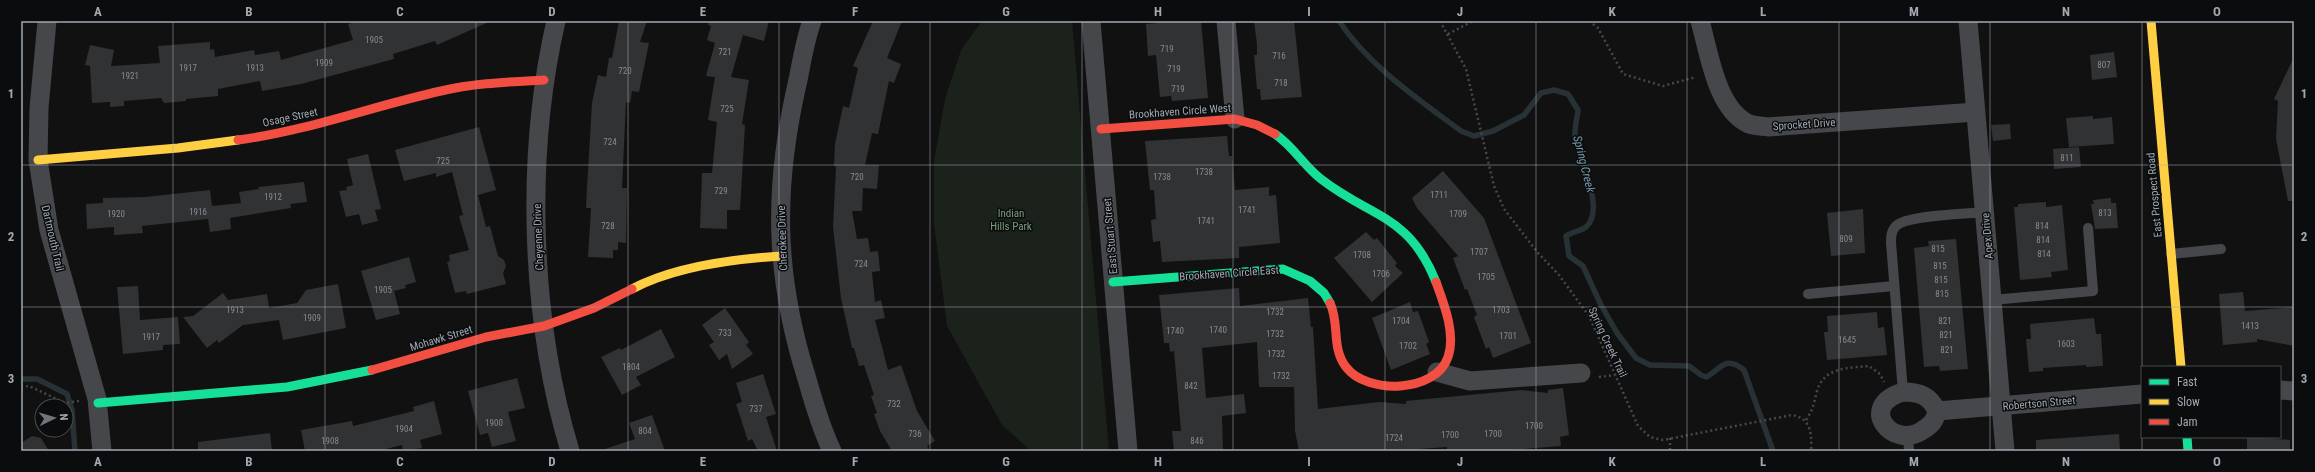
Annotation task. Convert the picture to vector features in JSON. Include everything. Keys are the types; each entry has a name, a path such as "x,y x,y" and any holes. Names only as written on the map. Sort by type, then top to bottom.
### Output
{"street":[{"name":"Dartmouth Trail","path":"48,21 38,108 38,160 49,230 98,403 102,451"},
{"name":"Cheyenne Drive","path":"556,21 544,80 538,135 536,182 544,326 552,378 570,451"},
{"name":"Cherokee Drive","path":"812,21 802,54 786,133 780,208 781,256 786,297 795,341 823,433 832,451"},
{"name":"East Stuart Street","path":"1092,21 1128,451"},
{"path":"1226,21 1235,119"},
{"name":"Sprocket Drive","path":"1700,21 1722,95 1730,111 1748,124 1768,126 1976,112"},
{"name":"Apex Drive","path":"1968,21 2005,451"},
{"name":"East Prospect Road","path":"2151,21 2181,366"},
{"name":"Osage Street","path":"38,160 178,148 248,139 316,124 441,91 485,83 544,80"},
{"name":"Brookhaven Circle West","path":"1101,129 1235,119 1252,123 1270,131 1284,140 1318,176 1335,190 1400,228 1411,238 1429,268 1450,330 1451,345 1449,358 1437,372"},
{"name":"Mohawk Street","path":"98,403 287,387 362,372 425,356 486,337 544,326 594,308 636,287 672,274 736,260 781,256"},
{"name":"Brookhaven Circle East","path":"1113,282 1275,269 1299,273 1314,282 1323,291 1332,305 1336,321 1336,347 1342,362 1353,375 1376,386 1408,386 1423,381 1437,372"},
{"path":"1437,372 1470,381 1581,373"},
{"path":"2281,390 2294,391"},
{"path":"1913,392 1927,397 1937,411 1931,425 1909,443 1883,425 1880,415 1885,402 1899,394 1913,392"},
{"name":"Robertson Street","path":"1937,411 2141,394"},
{"path":"2187,438 2188,451"}],"lane":[{"path":"1899,394 1891,237 1896,226 1908,219 1985,212"},
{"path":"1992,300 2093,291 2088,228"},
{"path":"2171,254 2221,249"},
{"path":"1808,294 1894,286"}],"path":[{"name":"Spring Creek Trail","path":"1440,21 1466,69 1496,192 1504,209 1538,253 1559,275 1589,316 1638,426 1650,437 1663,440 1792,415 1806,420"},
{"path":"1448,34 1473,21"},
{"path":"1589,21 1598,28 1624,74 1664,86 1715,72"},
{"path":"1812,451 1810,432 1806,420 1813,410 1818,388 1824,378 1839,368 1869,366 1880,374 1899,394"},
{"path":"21,387 29,386 65,402 77,401"},
{"path":"1670,438 1670,451"}],"green space":[{"name":"Indian Hills Park","path":"982,21 1072,21 1109,451 1031,451 1002,425 947,326 934,224 934,161 945,99 961,50"}],"building":[{"path":"359,21 491,21 437,45 435,41 393,54 394,59 301,84 262,91 260,81 218,89 218,96 186,99 186,101 164,103 161,98 124,101 124,106 110,107 110,102 92,103 90,66 85,65 90,45 114,50 111,66 160,63 158,46 210,42 210,50 214,49 215,57 254,50 255,55 279,51 281,60 353,40 348,24"},
{"path":"619,21 647,21 640,42 649,43 639,92 632,91 630,103 626,102 622,188 627,188 626,243 618,242 618,250 613,250 613,258 588,257 591,208 586,208 592,103 598,75 606,77 609,58 612,58"},
{"path":"709,21 769,21 764,41 743,35 731,77 749,80 742,124 745,125 740,210 727,210 727,229 700,228 702,173 712,173 717,122 708,120 715,77 706,76 715,43 707,40 711,26 708,25"},
{"path":"873,21 902,21 887,58 901,64 894,83 889,81 878,134 872,133 865,165 879,165 877,189 863,188 862,211 852,211 857,239 868,238 870,252 878,251 880,271 872,272 875,302 881,300 885,318 875,320 888,370 901,365 917,411 935,441 927,446 930,451 892,451 880,431 874,414 877,413 871,396 874,395 864,365 859,366 854,348 852,348 841,298 833,227 836,167 834,166 835,144 843,106 849,108 858,68 853,66"},
{"path":"1156,21 1201,21 1208,98 1172,101 1171,96 1160,97 1156,55 1148,56 1146,24 1157,23"},
{"path":"1254,21 1294,21 1302,97 1261,100 1260,89 1257,89 1254,55 1257,55 1257,44"},
{"path":"2114,52 2117,77 2092,80 2090,55"},
{"path":"2294,57 2294,201 2288,201 2276,139 2278,101 2274,99"},
{"path":"2093,116 2093,119 2112,117 2114,144 2069,147 2066,118"},
{"path":"2010,124 2011,139 1993,141 1991,125"},
{"path":"479,127 496,190 478,195 486,227 490,226 498,256 504,260 506,266 503,273 506,284 467,294 466,291 455,293 447,262 450,261 449,255 469,250 459,216 463,215 452,172 436,177 436,173 404,181 395,150"},
{"path":"1227,136 1229,156 1232,156 1235,190 1269,187 1269,196 1276,195 1280,243 1239,247 1239,258 1162,262 1160,241 1153,242 1151,220 1156,219 1154,190 1150,190 1145,141"},
{"path":"2079,147 2081,167 2054,169 2053,149"},
{"path":"368,154 381,209 375,210 378,221 362,225 359,214 346,217 339,191 347,190 346,187 353,185 347,159"},
{"path":"1443,171 1484,218 1531,343 1493,358 1489,347 1486,349 1474,317 1477,315 1467,289 1465,290 1453,258 1458,256 1417,208 1412,198"},
{"path":"304,182 307,202 290,204 291,208 230,218 231,229 210,232 208,219 142,226 143,233 114,235 114,227 87,229 86,204 103,203 103,198 145,197 210,190 212,206 241,203 239,192 259,189 258,187"},
{"path":"2111,198 2111,203 2116,203 2118,228 2095,229 2091,204 2094,204 2093,200"},
{"path":"2046,202 2046,207 2062,205 2068,270 2051,272 2052,277 2020,280 2014,207 2018,207 2018,204"},
{"path":"1863,209 1865,253 1831,256 1827,213"},
{"path":"1366,232 1374,240 1377,238 1397,263 1395,266 1403,273 1372,302 1334,258"},
{"path":"1956,239 1968,369 1940,371 1939,366 1924,367 1914,248 1929,246 1928,241"},
{"path":"409,257 416,282 405,285 406,288 394,291 400,314 376,320 361,271"},
{"path":"338,284 346,328 283,340 279,320 243,325 219,343 217,340 207,348 183,317 193,316 223,293 228,300 267,294 269,308 297,303 306,290"},
{"path":"138,286 140,320 178,317 180,344 163,345 163,350 123,354 117,287"},
{"path":"1239,288 1240,306 1308,298 1311,327 1313,327 1318,409 1379,402 1406,404 1406,401 1521,390 1548,393 1548,390 1563,388 1569,435 1560,437 1561,446 1497,451 1447,451 1447,447 1419,449 1419,451 1299,451 1295,431 1294,387 1259,387 1257,342 1202,348 1206,398 1244,394 1246,413 1222,416 1223,451 1174,451 1172,431 1181,431 1174,351 1170,352 1169,343 1164,343 1159,295"},
{"path":"2243,292 2245,311 2294,307 2294,346 2257,339 2257,342 2223,345 2219,294"},
{"path":"1410,302 1413,312 1418,311 1429,342 1426,344 1430,354 1391,370 1372,318"},
{"path":"725,308 749,342 746,345 753,354 732,369 727,354 719,360 709,345 714,342 702,325"},
{"path":"1877,312 1878,328 1884,327 1887,355 1827,360 1824,332 1828,332 1827,316"},
{"path":"2094,318 2096,334 2101,334 2103,366 2086,367 2086,365 2043,368 2043,371 2029,372 2026,339 2031,339 2030,324"},
{"path":"661,329 675,357 636,377 641,385 622,395 601,357 620,348 621,350"},
{"path":"763,374 776,414 766,417 777,451 758,451 752,439 748,441 736,404 742,402 736,383"},
{"path":"517,378 525,408 508,412 516,441 492,447 488,433 480,435 468,391"},
{"path":"434,401 442,434 420,440 422,448 403,451 402,445 378,451 305,451 301,430 352,421 353,426 414,411 413,407"},
{"path":"652,415 665,451 606,451 605,449 635,439 629,423"},
{"path":"270,433 272,451 198,451 198,442"},
{"path":"2119,434 2120,451 2036,451 2036,440"},
{"path":"32,436 34,438 41,438 49,451 21,451 21,443"},
{"path":"2247,438 2290,440 2290,451 2247,451"}],"waterway":[{"name":"Spring Creek","path":"1339,21 1351,38 1395,81 1461,131 1474,136 1493,131 1524,115 1541,93 1554,90 1568,94 1578,110 1575,138 1590,184 1593,209 1591,219 1586,227 1566,236 1569,256 1583,266 1600,303 1617,333 1636,358 1650,365 1689,366 1706,377 1727,363 1737,365 1744,370 1773,451"},
{"path":"21,379 37,379 67,394 72,410 75,451"}],"traffic: fast":[{"path":"1275,134 1287,144 1321,179 1339,192 1387,220 1401,230 1414,243 1425,260 1436,282"},
{"path":"1113,282 1283,269 1310,281 1324,293 1330,303"},
{"path":"98,403 287,387 372,370"},
{"path":"2187,438 2188,451"}],"traffic: slow":[{"path":"2151,21 2181,366"},
{"path":"38,160 178,148 238,140"},
{"path":"632,289 649,281 685,269 744,259 781,256"}],"traffic: jam":[{"path":"238,140 289,131 454,88 492,83 544,80"},
{"path":"1101,129 1235,119 1257,125 1275,134"},
{"path":"1330,303 1335,319 1337,344 1341,360 1346,367 1356,376 1369,382 1384,386 1400,386 1416,383 1430,378 1441,369 1448,357 1450,348 1451,339 1448,319 1436,282"},
{"path":"372,370 486,337 544,326 594,308 632,289"}]}
